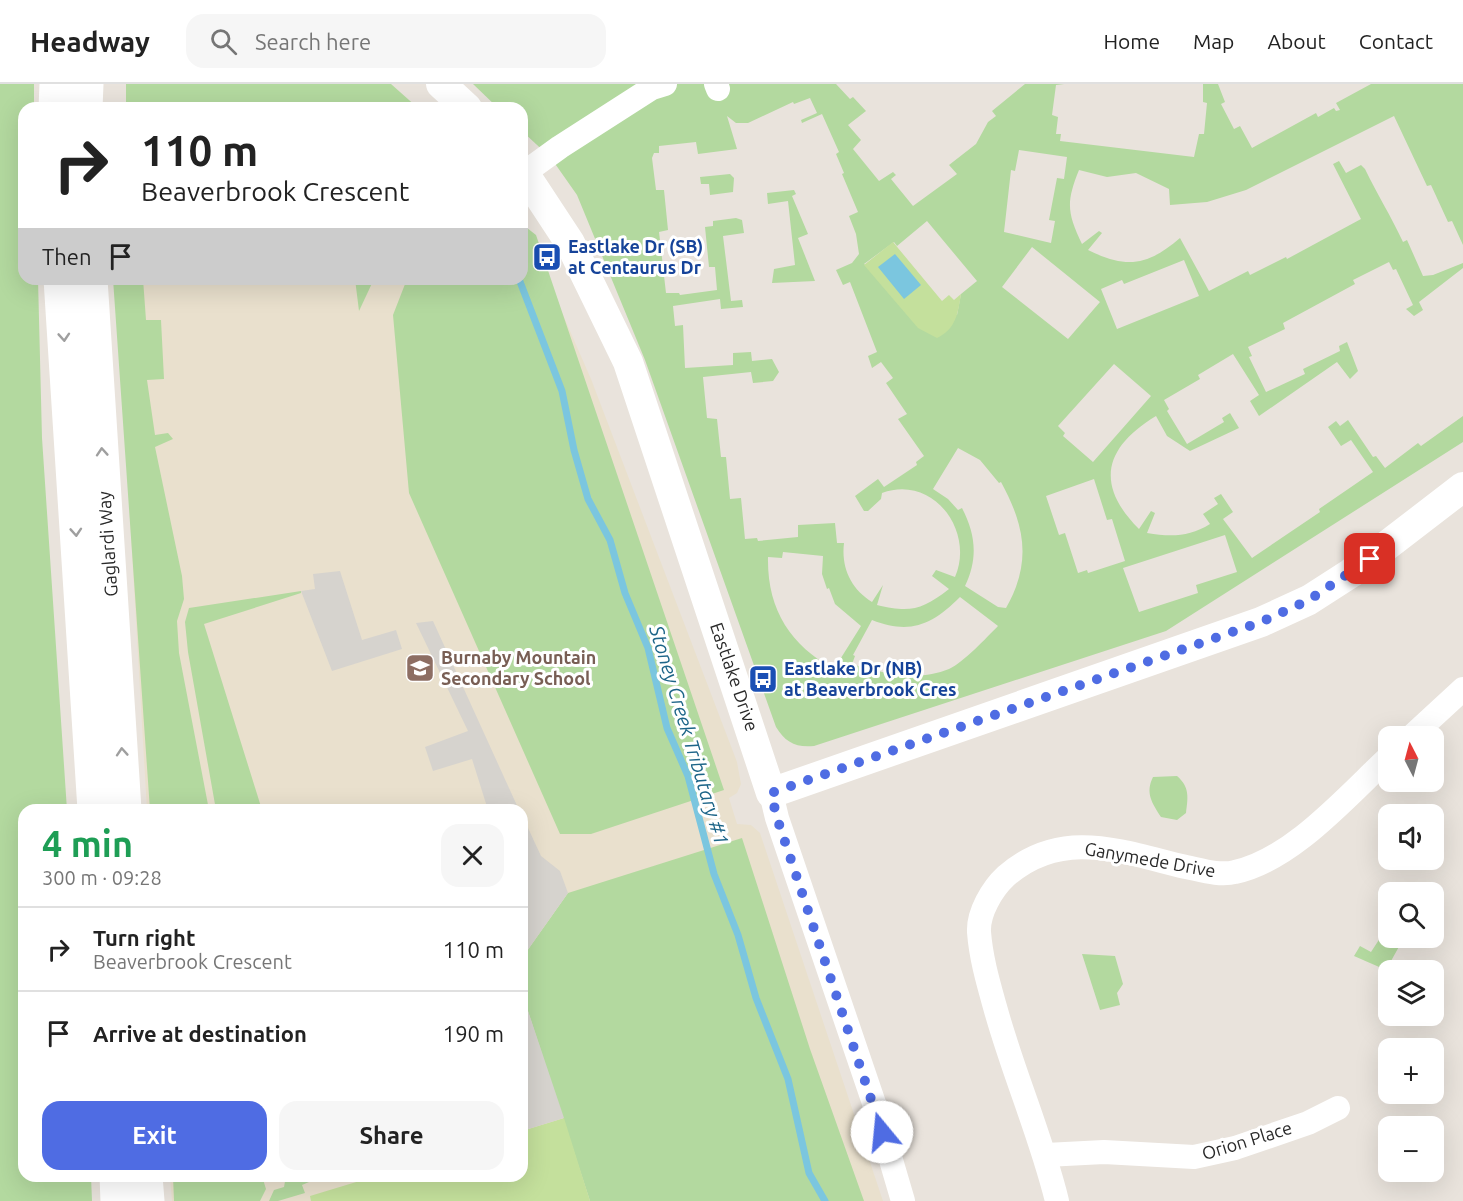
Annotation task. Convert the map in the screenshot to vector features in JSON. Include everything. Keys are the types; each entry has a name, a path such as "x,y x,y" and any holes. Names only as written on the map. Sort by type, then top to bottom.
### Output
{"main road":[{"path":"56,84 56,102"},
{"path":"86,102 87,84"},
{"name":"Gaglardi Way","path":"60,285 94,804"},
{"name":"Gaglardi Way","path":"91,285 125,804"},
{"path":"116,1182 117,1201"},
{"path":"146,1182 148,1201"}],"street":[{"path":"441,84 460,102"},
{"path":"528,169 656,85"},
{"name":"Eastlake Drive","path":"528,180 570,243 628,362 771,793 777,818 876,1109 903,1201"},
{"path":"771,793 1261,622 1309,600 1351,573 1463,487"},
{"path":"1423,726 1463,689"},
{"name":"Ganymede Drive","path":"1057,1201 1046,1155 1011,1066 982,959 979,929 982,914 1002,880 1034,856 1069,847 1092,846 1209,872 1233,873 1272,858 1292,846 1378,767"},
{"name":"Orion Place","path":"1046,1155 1104,1152 1194,1157 1235,1148 1338,1108"}],"shaded area":[{"name":"Burnaby Mountain Secondary School","path":"528,235 591,379 737,762 741,784 737,793 729,798 737,824 751,825 760,833 883,1201 172,1201 170,1182 528,1182 528,804 147,804 116,285 528,285"},
{"path":"340,571 362,640 396,630 402,649 332,671 301,591 315,589 313,574"},
{"path":"433,621 516,804 486,804 472,759 433,771 425,747 468,731 416,623"},
{"path":"528,828 541,856 560,871 568,893 528,950"},
{"path":"528,1011 564,1118 528,1129"}],"green space":[{"path":"0,84 34,84 34,102 18,102 18,285 38,285 42,438 67,804 18,804 18,1182 91,1182 92,1201 0,1201"},
{"path":"126,84 391,84 411,102 126,102"},
{"path":"473,84 836,84 866,111 848,125 861,140 853,149 879,181 893,172 896,175 891,179 913,206 957,174 949,165 976,144 988,122 996,116 992,111 1025,84 1064,84 1056,85 1052,115 1058,117 1056,134 1061,134 1060,141 1194,157 1199,134 1204,134 1207,103 1203,102 1203,84 1218,84 1225,102 1221,104 1234,129 1240,126 1252,148 1316,113 1318,117 1334,108 1336,111 1340,110 1336,103 1371,84 1463,84 1463,245 1452,221 1448,222 1431,185 1427,186 1394,116 1246,190 1207,202 1170,205 1169,189 1136,173 1107,177 1079,170 1070,199 1070,207 1073,224 1082,244 1099,231 1102,233 1088,250 1114,260 1136,262 1147,259 1180,238 1209,291 1248,271 1250,275 1286,257 1287,259 1361,219 1333,164 1339,161 1346,173 1361,165 1365,169 1403,242 1407,240 1423,276 1433,275 1463,263 1463,268 1419,302 1423,310 1414,316 1406,309 1413,305 1396,269 1393,270 1389,262 1353,280 1355,284 1283,323 1285,329 1248,347 1252,356 1249,357 1266,392 1305,374 1303,369 1340,351 1339,346 1347,342 1358,371 1350,379 1337,362 1259,416 1250,401 1259,395 1233,354 1198,375 1200,379 1164,400 1169,409 1167,411 1187,444 1224,422 1222,418 1230,413 1239,428 1190,451 1167,436 1156,416 1126,440 1116,454 1111,467 1111,482 1116,497 1139,529 1151,511 1155,513 1147,533 1180,535 1195,531 1210,524 1203,514 1218,504 1214,498 1221,494 1233,512 1223,519 1252,558 1320,512 1319,509 1373,472 1351,440 1341,446 1328,427 1336,421 1340,426 1348,420 1373,457 1376,456 1385,468 1418,443 1421,446 1463,416 1463,442 1166,631 814,746 796,745 783,737 776,727 645,360 577,195 551,158 528,137 528,102 492,102","holes":["810,98 817,113 801,120 802,123 822,114 839,152 836,154 844,173 842,174 858,212 849,216 856,234 859,254 852,263 836,270 843,285 850,282 877,352 868,356 872,368 881,362 893,378 886,383 907,414 898,419 924,456 916,462 917,465 884,487 878,479 855,496 864,511 868,511 881,499 882,493 901,489 918,492 933,499 945,511 954,525 959,542 960,559 955,577 936,570 932,576 949,589 915,608 898,609 877,605 883,585 872,602 858,591 846,569 844,543 837,543 835,523 798,525 798,537 758,541 757,538 745,539 741,498 730,499 726,457 721,457 717,419 707,418 703,377 751,372 753,383 773,381 779,372 772,359 752,361 751,352 733,353 733,365 685,368 683,325 675,326 673,306 720,299 721,309 743,307 742,300 731,301 723,236 744,233 742,220 736,218 713,221 713,226 705,227 709,267 715,267 717,290 680,295 679,293 666,293 659,232 668,230 664,190 656,190 652,158 654,153 659,153 659,146 696,142 698,154 737,149 727,116 736,123 748,123 793,102 794,104","1019,150 1067,157 1064,179 1057,178 1049,220 1055,221 1051,243 1004,232 1011,170 1015,171","927,221 977,281 961,294 957,315 864,264 894,242 897,246","1032,247 1100,302 1068,339 1002,287","1184,260 1199,296 1117,329 1101,289 1122,280 1124,284","1114,364 1151,396 1093,462 1063,436 1065,433 1058,426","958,448 980,460 999,483 1001,482 1016,514 1022,544 1020,575 1006,608 998,607 965,586 972,566 973,537 962,508 958,510 948,499 933,489","1094,479 1107,520 1112,519 1125,561 1088,573 1087,570 1078,573 1065,533 1059,535 1046,496","1225,535 1237,572 1196,585 1198,593 1139,612 1123,568","783,552 823,556 822,574 835,604 861,626 834,669 805,649 784,624 772,593 768,557 782,558","960,597 998,626 975,649 949,669 913,676 852,664 855,656 853,655 872,620 898,627 909,627 930,621"]},
{"path":"730,174 734,178 733,192 710,195 709,184 701,184 700,177"},
{"path":"794,190 796,194 792,196 808,234 798,238 815,281 772,283 774,269 795,265 788,201 768,204 767,193"},
{"path":"528,229 536,235 724,790 591,834 560,834 409,493 393,315 405,285 528,285"},
{"path":"893,242 942,301 949,295 954,300 961,294 952,325 937,338 918,328 864,265"},
{"path":"113,285 143,285 146,320 161,320 164,379 147,380 155,435 168,433 173,439 155,447 182,576 184,599 177,621 179,653 208,804 150,804"},
{"path":"356,285 371,285 359,311"},
{"path":"301,591 301,593 204,624 260,804 215,804 188,652 185,622 189,608"},
{"path":"1177,776 1186,789 1186,813 1177,820 1161,817 1150,793 1153,777"},
{"path":"742,838 810,1049 864,1201 590,1201 528,1011 528,950 568,893"},
{"path":"1378,941 1378,948 1398,948 1392,960 1378,960 1378,966 1354,956 1360,946 1371,952"},
{"path":"1082,954 1115,956 1123,984 1117,993 1120,1005 1100,1010"},
{"path":"564,1118 590,1201 311,1201 310,1196 356,1182 528,1182 528,1129"},
{"path":"173,1182 264,1182 266,1189 260,1201 174,1201"},
{"path":"285,1182 309,1182 302,1185 305,1193 278,1201 269,1201 274,1190 284,1187"}],"water":[{"path":"895,254 921,285 904,299 878,267"}],"waterway":[{"name":"Stoney Creek Tributary #1","path":"521,285 562,391 574,450 588,499 610,540 625,593 648,648 667,728 688,776 714,874 738,935 756,998 788,1079 809,1173 825,1201"}],"place":[{"name":"Eastlake Dr (SB) at Centaurus Dr","path":"547,257"},
{"name":"Burnaby Mountain Secondary School","path":"420,668"},
{"name":"Eastlake Dr (NB) at Beaverbrook Cres","path":"763,679"}],"route":[{"path":"882,1132 777,818 771,793 1261,622 1309,600 1370,559"}]}
